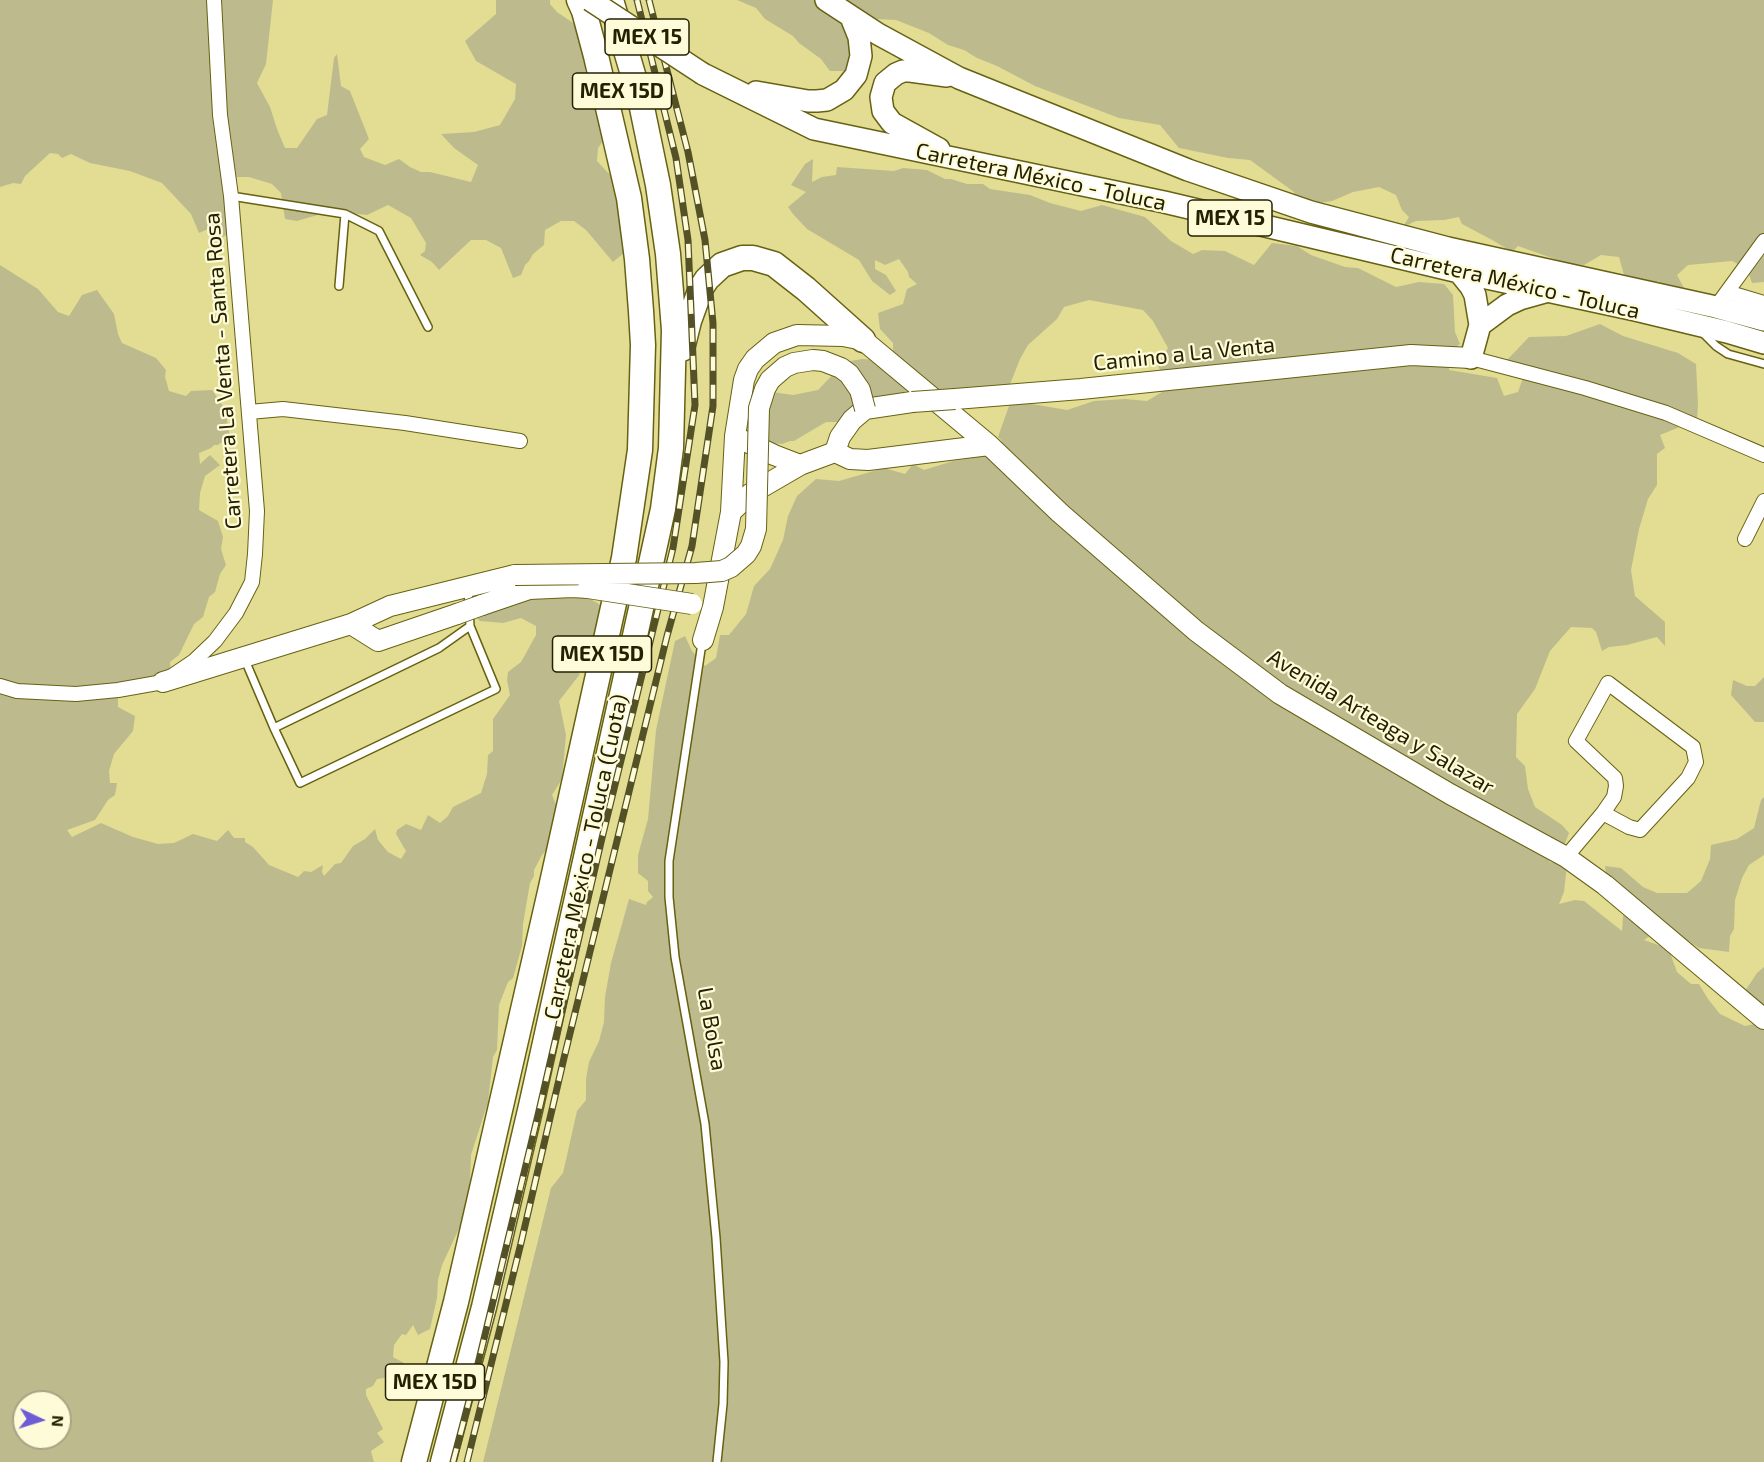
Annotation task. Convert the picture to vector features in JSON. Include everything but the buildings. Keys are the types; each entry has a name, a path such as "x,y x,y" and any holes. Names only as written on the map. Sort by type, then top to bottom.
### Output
{"highway":[{"name":"Carretera México - Toluca (Cuota)","path":"414,1462 456,1302 550,892 624,558 640,450 643,345 637,259 629,198 596,56 579,0"},
{"name":"MEX 15D","path":"590,0 657,181"},
{"name":"Carretera México - Toluca (Cuota)","path":"443,1462 484,1307 531,1106 658,531 671,448 673,307 668,254 657,181 640,98 611,0"},
{"path":"673,384 689,321 701,288 713,272 722,265 742,258 753,258 774,264 864,340"}],"main road":[{"name":"Carretera México - Toluca","path":"590,0 703,74 814,129 1164,202 1459,272 1727,332 1764,343"},
{"name":"Carretera México - Toluca","path":"826,0 850,17 959,78 1188,170 1311,212 1448,248 1722,300 1764,320"},
{"path":"729,87 808,102 827,100 836,96 851,83 860,66 861,46 850,17"},
{"path":"959,78 903,71 890,78 880,96 883,111 892,123 959,160"},
{"path":"1459,272 1475,295 1480,325 1472,358"},
{"path":"1480,325 1520,299 1549,291"}],"street":[{"name":"Carretera La Venta - Santa Rosa","path":"0,686 17,691 76,694 118,690 163,681 194,661 215,641 236,613 252,582 257,511 231,196 220,115 214,0"},
{"path":"1722,300 1764,241"},
{"path":"1722,300 1764,303"},
{"path":"351,624 378,641 464,620 482,605 529,589 588,588 713,607 731,512 735,436 744,380 748,369 764,350 785,338 796,335 843,336 864,340"},
{"name":"Avenida Arteaga y Salazar","path":"864,340 989,445 1060,513 1196,631 1280,694 1450,794 1566,857 1605,885 1764,1019"},
{"name":"Camino a La Venta","path":"865,409 912,402 1081,389 1411,355 1472,358 1585,388 1666,413 1764,455"},
{"path":"163,681 351,624 390,606 494,579 515,575 713,573 732,567 746,554 756,529 759,408 770,380 785,367 794,363 823,361 841,368 849,374 860,390 865,409 852,420 840,437 835,452"},
{"path":"249,412 283,409 405,423 520,441"},
{"path":"735,436 800,465"},
{"path":"731,512 750,494 800,465 835,452 850,459 867,460 989,445"},
{"path":"1744,539 1764,501"},
{"name":"La Bolsa","path":"703,640 713,607"},
{"path":"1566,857 1604,813 1614,796 1616,778 1576,741 1608,683 1693,747 1696,762 1688,778 1640,830 1629,827 1604,813"}],"lane":[{"path":"231,196 345,214 379,231 428,327"},
{"path":"339,286 345,214"},
{"path":"1697,326 1716,346 1728,354 1764,364"},
{"path":"244,658 300,783 496,689 464,620 468,587"},
{"path":"274,728 440,648 464,620"},
{"name":"La Bolsa","path":"703,640 669,861 669,897 675,957 705,1124 716,1238 724,1362 723,1404 717,1462"}],"shaded area":[{"path":"0,0 273,0 266,64 257,83 270,107 285,148 297,148 317,119 327,115 334,58 337,54 341,86 350,91 369,139 360,149 364,157 385,165 399,159 421,172 471,182 478,165 454,148 441,134 474,132 500,125 515,99 516,84 476,61 465,41 496,14 496,0 550,0 550,4 557,12 579,27 587,47 585,70 588,89 611,120 609,133 598,148 597,161 627,193 630,248 613,262 586,230 574,221 561,221 545,230 544,245 533,254 521,275 513,278 501,248 486,240 471,240 439,270 432,262 420,255 425,251 426,243 411,218 388,205 367,215 331,211 297,221 285,219 281,193 272,184 249,177 237,177 227,203 230,233 217,240 208,229 199,233 191,214 162,183 130,171 90,163 71,154 62,158 58,154 50,153 25,176 21,184 13,183 0,187"},
{"path":"737,0 1764,0 1764,282 1752,283 1747,269 1732,261 1688,265 1677,275 1684,288 1672,291 1658,281 1648,292 1614,283 1624,275 1619,257 1601,255 1584,265 1569,264 1518,246 1512,252 1462,224 1459,217 1416,221 1403,227 1409,217 1402,210 1396,195 1379,187 1353,192 1332,201 1298,206 1294,192 1250,160 1179,148 1160,125 1119,118 1035,86 964,50 948,45 929,33 896,20 876,19 855,14 852,71 830,71 821,59 793,36 765,19 756,8"},
{"path":"813,159 812,182 822,177 836,175 837,167 894,171 903,168 927,170 945,179 967,184 983,184 990,189 1030,195 1081,211 1102,205 1145,217 1171,241 1193,254 1202,250 1225,251 1254,265 1272,243 1297,246 1311,255 1345,267 1358,268 1396,287 1419,282 1444,284 1453,295 1455,332 1460,344 1453,349 1449,357 1449,370 1497,378 1504,396 1518,392 1523,378 1507,360 1529,337 1566,336 1600,324 1623,336 1678,353 1696,364 1697,420 1660,435 1665,448 1657,454 1657,485 1648,499 1631,570 1635,596 1665,622 1665,646 1657,637 1609,647 1602,651 1596,632 1592,628 1571,627 1550,651 1535,689 1517,714 1516,757 1525,766 1528,789 1535,807 1562,825 1569,833 1564,846 1549,862 1567,864 1564,892 1559,904 1575,900 1584,901 1622,931 1624,903 1608,894 1605,866 1621,868 1643,887 1657,893 1687,893 1701,881 1710,859 1711,845 1737,839 1754,828 1761,800 1764,797 1764,855 1749,865 1742,878 1735,900 1734,929 1730,936 1729,952 1699,948 1687,940 1666,935 1651,935 1644,940 1669,950 1677,972 1691,984 1699,984 1720,1014 1745,1026 1759,1023 1745,991 1764,967 1764,1462 483,1462 551,1188 563,1173 577,1111 586,1100 589,1062 599,1041 604,1022 605,997 611,963 629,899 646,905 653,897 648,891 648,881 638,873 638,855 648,819 656,730 675,641 685,636 692,651 705,666 716,658 720,635 729,635 746,614 754,586 770,569 783,540 788,516 797,496 816,479 839,481 884,468 905,474 913,464 924,470 953,461 984,456 1002,441 998,437 1010,403 1026,403 1067,410 1094,401 1125,399 1147,401 1162,392 1156,377 1161,373 1158,365 1168,348 1153,321 1143,310 1089,300 1064,307 1057,319 1028,345 1007,392 965,388 944,391 914,387 904,392 894,409 880,407 844,430 838,422 826,422 794,441 782,444 769,443 766,424 772,392 793,395 818,390 845,362 862,359 893,361 893,343 880,329 878,313 903,304 907,289 917,284 909,277 899,259 885,265 875,260 875,269 886,275 896,291 890,295 872,281 859,260 807,229 793,214 788,207 806,192 791,185 805,164"},
{"path":"0,265 38,289 58,312 69,316 82,295 97,290 114,314 122,343 156,358 166,370 165,377 169,391 186,396 191,391 212,390 225,409 230,437 229,443 222,442 199,453 200,464 210,455 220,465 205,476 200,493 199,510 218,521 223,537 221,549 226,565 220,574 215,592 209,597 203,617 194,624 179,655 170,662 171,673 118,694 118,707 135,716 133,731 114,754 109,771 110,783 117,783 115,795 108,800 95,820 67,830 72,837 101,823 133,837 158,844 174,843 193,834 217,841 228,830 234,838 245,838 245,842 253,847 269,865 298,877 304,871 311,872 323,865 324,876 335,864 341,863 353,846 375,829 378,840 388,852 401,859 406,851 396,834 397,830 406,824 421,830 428,815 440,823 453,807 481,793 487,774 488,755 493,751 493,719 510,695 508,672 521,662 536,635 536,626 521,618 503,623 480,621 469,611 496,600 583,589 604,610 593,640 585,643 578,650 576,671 580,674 559,701 566,735 562,779 552,795 557,807 554,841 542,855 534,870 523,924 522,946 513,978 508,982 499,1005 497,1050 493,1057 488,1102 471,1155 470,1181 463,1220 442,1265 430,1329 418,1335 413,1325 406,1335 402,1334 394,1345 393,1357 404,1363 392,1377 377,1379 373,1386 366,1389 366,1395 383,1429 377,1433 384,1442 371,1451 374,1462 0,1462"},
{"path":"1764,677 1764,722 1755,722 1731,695 1733,680 1747,686 1755,686"}],"railway":[{"path":"453,1462 673,548 695,405 688,240 676,158 637,0"},
{"path":"467,1462 667,636 692,546 713,406 713,323 705,240 688,152 649,0"}]}
